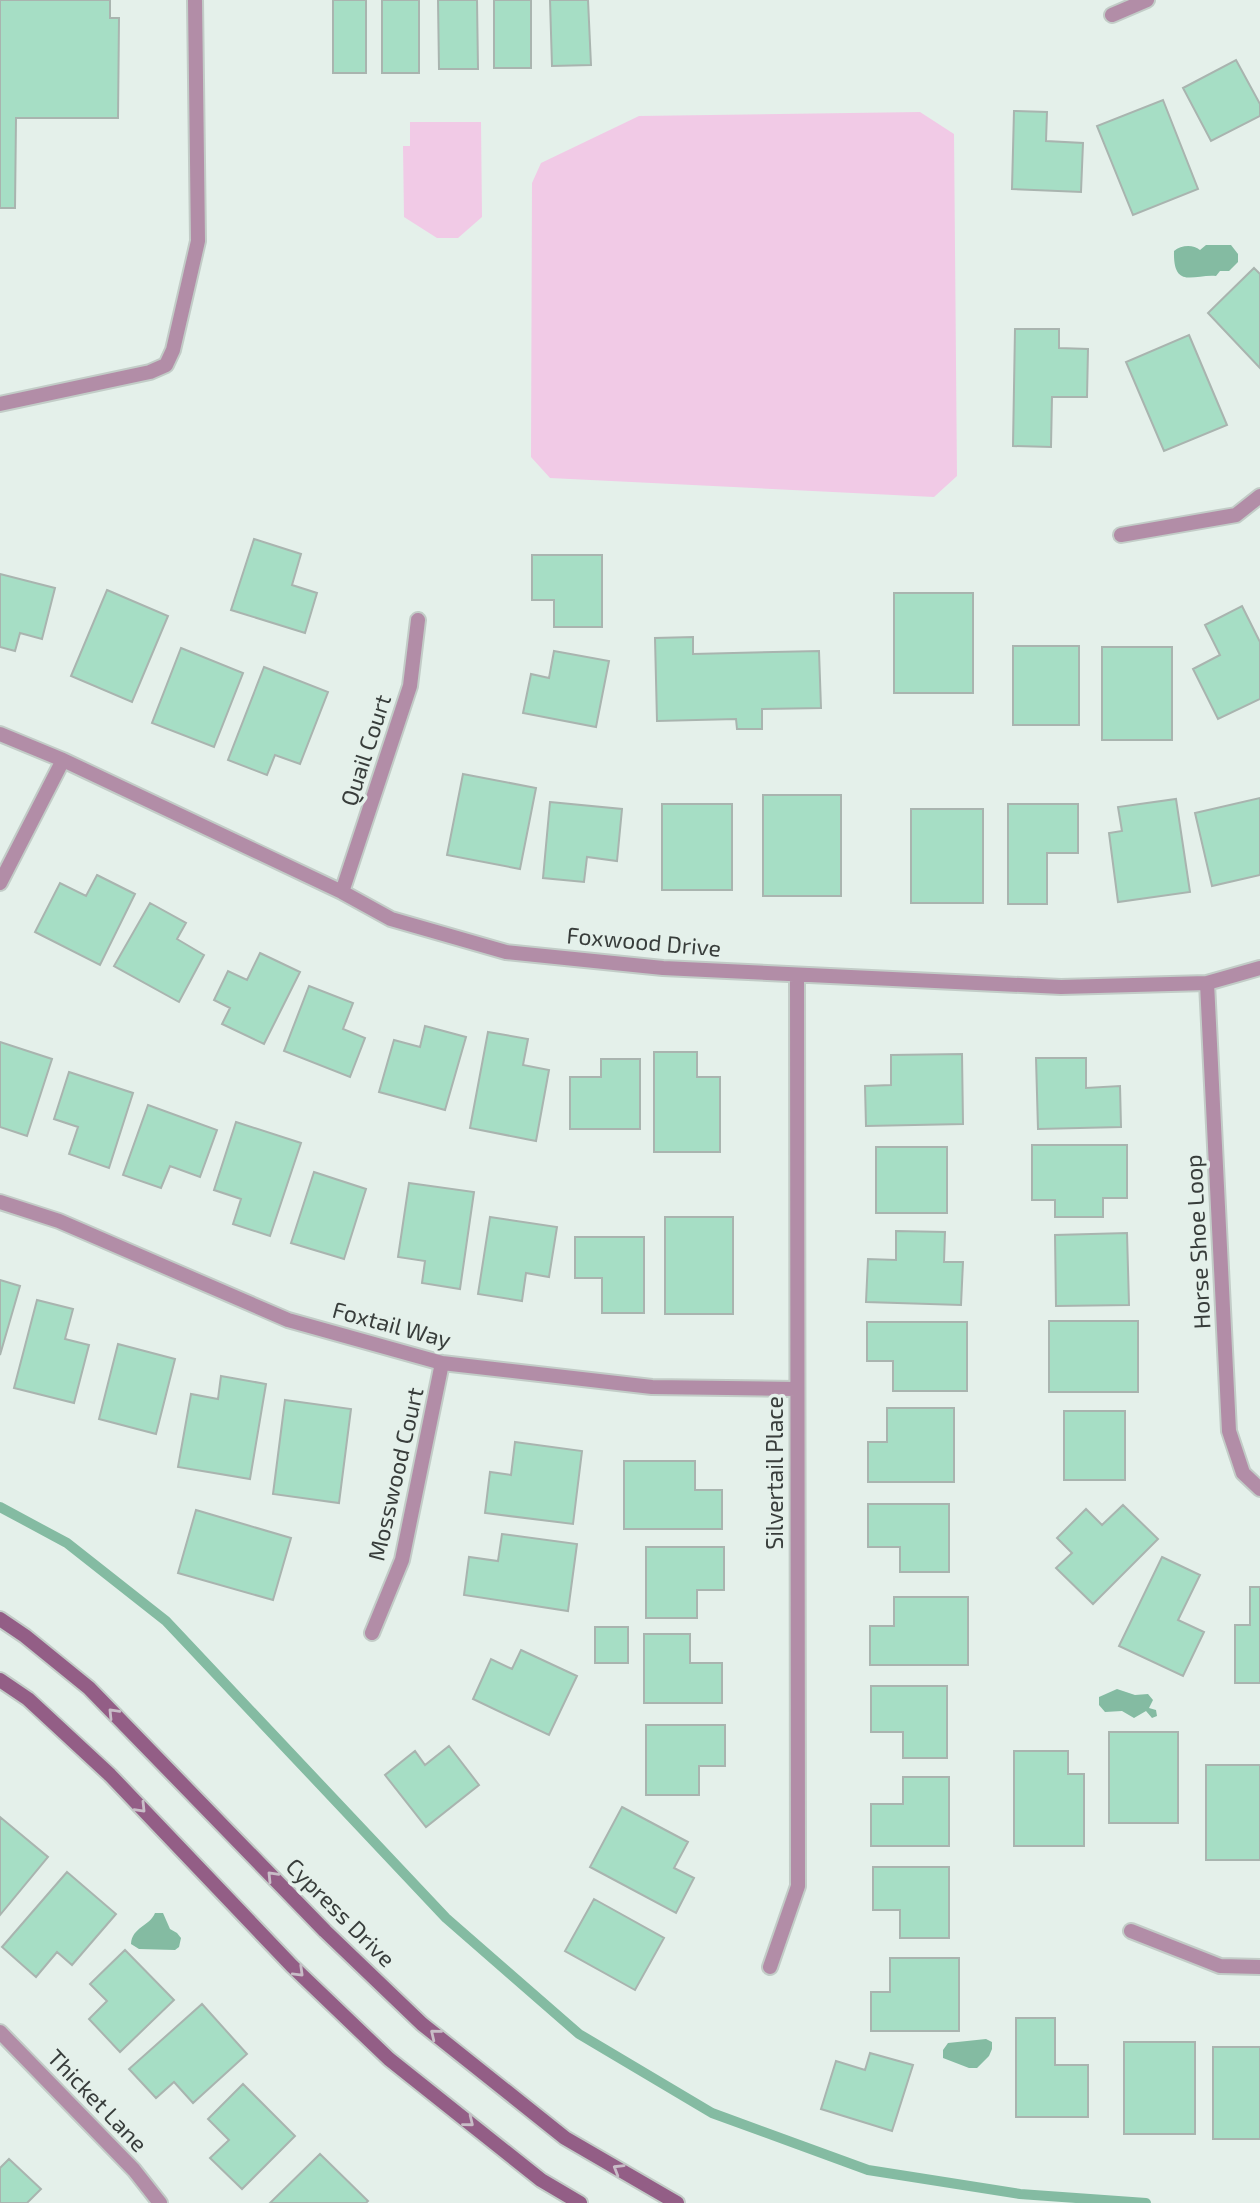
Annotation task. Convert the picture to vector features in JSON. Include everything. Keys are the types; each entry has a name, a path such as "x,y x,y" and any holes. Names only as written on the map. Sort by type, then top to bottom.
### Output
{"street":[{"path":"0,404 149,372 166,365 173,350 198,241 195,0"},
{"path":"1112,15 1147,0"},
{"path":"1121,535 1236,515 1260,496"},
{"name":"Quail Court","path":"342,892 410,687 418,620"},
{"name":"Foxwood Drive","path":"0,734 63,760 342,892 391,919 506,951 663,968 1061,987 1207,983 1260,968"},
{"path":"0,883 63,760"},
{"name":"Silvertail Place","path":"770,1967 798,1886 797,975"},
{"name":"Horse Shoe Loop","path":"1207,983 1228,1431 1243,1473 1260,1489"},
{"name":"Foxtail Way","path":"0,1202 59,1221 288,1320 442,1363 652,1387 796,1390"},
{"name":"Mosswood Court","path":"372,1633 402,1560 442,1363"},
{"name":"Cypress Drive","path":"0,1619 89,1688 325,1931 422,2024 565,2138 677,2203"},
{"path":"0,1680 28,1699 110,1775 292,1966 389,2059 541,2180 580,2203"},
{"path":"1131,1931 1220,1966 1260,1967"},
{"name":"Thicket Lane","path":"0,2032 134,2170 160,2203"}],"shaded area":[{"path":"920,112 954,134 957,476 934,497 550,478 531,457 532,183 541,163 639,116"},
{"path":"410,122 481,122 482,217 458,238 437,238 404,217 403,146 410,146"},
{"path":"1206,245 1231,245 1238,254 1238,262 1229,271 1220,271 1216,276 1181,276 1177,271 1174,251 1187,246 1200,250"},
{"path":"1117,1689 1135,1695 1148,1694 1153,1700 1149,1708 1156,1710 1157,1716 1152,1718 1146,1711 1134,1718 1122,1711 1105,1712 1099,1705 1099,1697"},
{"path":"155,1913 163,1913 170,1929 181,1938 179,1947 175,1950 139,1949 131,1944 134,1934"},
{"path":"986,2039 992,2042 992,2049 977,2068 969,2068 943,2058 943,2050 948,2043"}],"building":[{"path":"0,0 110,0 110,18 119,18 118,118 16,118 15,208 0,208"},
{"path":"333,0 366,0 366,73 333,73"},
{"path":"382,0 419,0 419,73 382,73"},
{"path":"438,0 477,0 478,69 439,69"},
{"path":"494,0 531,0 531,68 494,68"},
{"path":"550,0 588,0 591,65 552,66"},
{"path":"1236,60 1260,104 1260,116 1211,141 1183,88"},
{"path":"1163,100 1198,189 1133,215 1097,126"},
{"path":"1014,111 1047,112 1046,141 1083,143 1081,192 1012,189"},
{"path":"1254,268 1260,274 1260,368 1208,313"},
{"path":"1015,329 1059,329 1059,348 1088,349 1087,397 1052,397 1051,447 1013,446"},
{"path":"1189,335 1227,425 1164,451 1126,362"},
{"path":"254,539 301,554 292,585 317,593 305,633 231,610"},
{"path":"532,555 602,555 602,627 554,627 554,600 532,600"},
{"path":"0,574 55,588 42,639 20,633 15,651 0,647"},
{"path":"107,590 168,616 132,702 71,676"},
{"path":"894,593 973,593 973,693 894,693"},
{"path":"1242,606 1260,642 1260,699 1218,719 1193,669 1220,655 1205,625"},
{"path":"693,637 693,654 819,651 821,708 762,709 762,729 737,729 736,719 657,721 655,638"},
{"path":"1013,646 1079,646 1079,725 1013,725"},
{"path":"1102,647 1172,647 1172,740 1102,740"},
{"path":"181,648 243,673 214,747 152,723"},
{"path":"554,651 609,661 596,727 523,713 531,674 549,678"},
{"path":"264,667 328,692 300,764 275,755 267,775 228,760"},
{"path":"463,774 536,788 520,869 447,855"},
{"path":"763,795 841,795 841,896 763,896"},
{"path":"1260,798 1260,875 1212,886 1195,813"},
{"path":"1176,799 1190,892 1118,902 1109,833 1122,831 1118,807"},
{"path":"550,802 622,809 617,861 587,857 584,882 543,878"},
{"path":"662,804 732,804 732,890 662,890"},
{"path":"1008,804 1078,804 1078,853 1047,853 1047,904 1008,904"},
{"path":"911,809 983,809 983,903 911,903"},
{"path":"97,875 135,894 100,965 35,932 60,883 86,896"},
{"path":"150,903 186,923 177,939 204,955 179,1002 114,966"},
{"path":"260,953 300,972 264,1044 222,1024 230,1008 214,1000 228,971 247,980"},
{"path":"309,986 353,1003 343,1029 365,1038 350,1077 284,1051"},
{"path":"425,1026 466,1037 445,1110 379,1092 394,1040 420,1047"},
{"path":"488,1032 528,1039 523,1065 549,1070 536,1141 470,1128"},
{"path":"0,1042 52,1059 27,1136 0,1127"},
{"path":"654,1052 697,1052 697,1077 720,1077 720,1152 654,1152"},
{"path":"962,1054 963,1124 866,1126 865,1086 891,1085 891,1055"},
{"path":"1036,1058 1086,1058 1086,1088 1120,1086 1121,1127 1038,1129"},
{"path":"601,1059 640,1059 640,1129 570,1129 570,1077 601,1077"},
{"path":"69,1072 133,1093 109,1168 69,1154 78,1127 54,1119"},
{"path":"148,1105 217,1130 200,1177 170,1166 161,1188 123,1175"},
{"path":"236,1122 301,1143 270,1236 233,1224 241,1199 214,1190"},
{"path":"1032,1145 1127,1145 1127,1198 1103,1198 1103,1217 1055,1217 1055,1200 1032,1200"},
{"path":"876,1147 947,1147 947,1213 876,1213"},
{"path":"314,1172 366,1189 344,1259 291,1243"},
{"path":"409,1183 474,1192 460,1289 422,1283 425,1261 398,1257"},
{"path":"490,1217 557,1227 549,1277 526,1273 522,1301 478,1294"},
{"path":"665,1217 733,1217 733,1314 665,1314"},
{"path":"896,1231 945,1232 944,1262 963,1262 961,1305 866,1302 868,1259 896,1260"},
{"path":"1127,1233 1129,1305 1056,1306 1055,1235"},
{"path":"575,1237 644,1237 644,1313 602,1313 602,1278 575,1278"},
{"path":"0,1280 20,1286 0,1355"},
{"path":"37,1300 73,1309 65,1339 89,1345 74,1403 14,1388"},
{"path":"1049,1321 1138,1321 1138,1392 1049,1392"},
{"path":"867,1322 967,1322 967,1391 893,1391 893,1361 867,1361"},
{"path":"118,1344 175,1359 156,1434 99,1419"},
{"path":"221,1376 266,1384 250,1479 178,1467 191,1394 218,1399"},
{"path":"285,1400 351,1409 339,1503 273,1494"},
{"path":"887,1408 954,1408 954,1482 868,1482 868,1442 887,1442"},
{"path":"1064,1411 1125,1411 1125,1480 1064,1480"},
{"path":"515,1442 582,1451 573,1524 485,1513 490,1472 511,1475"},
{"path":"624,1461 695,1461 695,1490 722,1490 722,1529 624,1529"},
{"path":"868,1504 949,1504 949,1572 900,1572 900,1547 868,1547"},
{"path":"1123,1505 1158,1539 1093,1604 1056,1568 1072,1553 1057,1538 1086,1509 1102,1525"},
{"path":"196,1510 291,1538 273,1600 178,1573"},
{"path":"502,1534 577,1544 568,1611 464,1595 469,1557 498,1561"},
{"path":"646,1547 724,1547 724,1590 697,1590 697,1618 646,1618"},
{"path":"1162,1557 1200,1575 1178,1620 1204,1632 1183,1676 1119,1646"},
{"path":"1250,1587 1260,1587 1260,1683 1235,1683 1235,1625 1250,1625"},
{"path":"894,1597 968,1597 968,1665 870,1665 870,1626 894,1626"},
{"path":"595,1627 628,1627 628,1663 595,1663"},
{"path":"644,1634 690,1634 690,1663 722,1663 722,1703 644,1703"},
{"path":"521,1650 577,1676 549,1735 473,1699 491,1659 512,1669"},
{"path":"871,1686 947,1686 947,1758 903,1758 903,1732 871,1732"},
{"path":"646,1725 725,1725 725,1766 699,1766 699,1795 646,1795"},
{"path":"1109,1732 1178,1732 1178,1823 1109,1823"},
{"path":"449,1746 479,1785 426,1827 385,1775 415,1751 425,1765"},
{"path":"1014,1751 1068,1751 1068,1774 1084,1774 1084,1846 1014,1846"},
{"path":"1206,1765 1260,1765 1260,1860 1206,1860"},
{"path":"903,1777 949,1777 949,1846 871,1846 871,1804 903,1804"},
{"path":"622,1807 688,1842 674,1868 694,1878 676,1913 590,1867"},
{"path":"0,1817 48,1857 0,1915"},
{"path":"873,1867 949,1867 949,1938 900,1938 900,1910 873,1910"},
{"path":"67,1872 116,1914 72,1965 57,1952 36,1977 2,1947"},
{"path":"594,1899 664,1938 635,1990 565,1951"},
{"path":"125,1950 174,2000 120,2052 89,2019 107,2001 90,1984"},
{"path":"890,1958 959,1958 959,2031 871,2031 871,1992 890,1992"},
{"path":"202,2004 247,2054 193,2103 174,2082 156,2098 129,2069"},
{"path":"1016,2018 1055,2018 1055,2065 1088,2065 1088,2117 1016,2117"},
{"path":"1124,2042 1195,2042 1195,2134 1124,2134"},
{"path":"1213,2047 1260,2047 1260,2139 1213,2139"},
{"path":"870,2053 913,2065 892,2131 821,2109 836,2061 865,2070"},
{"path":"243,2084 295,2136 242,2189 210,2158 229,2140 208,2119"},
{"path":"320,2154 368,2201 366,2203 270,2203"},
{"path":"9,2159 41,2189 27,2203 0,2203 0,2168"}],"waterway":[{"path":"0,1507 67,1543 166,1621 446,1918 579,2034 712,2113 868,2170 1020,2194 1146,2203"}]}
